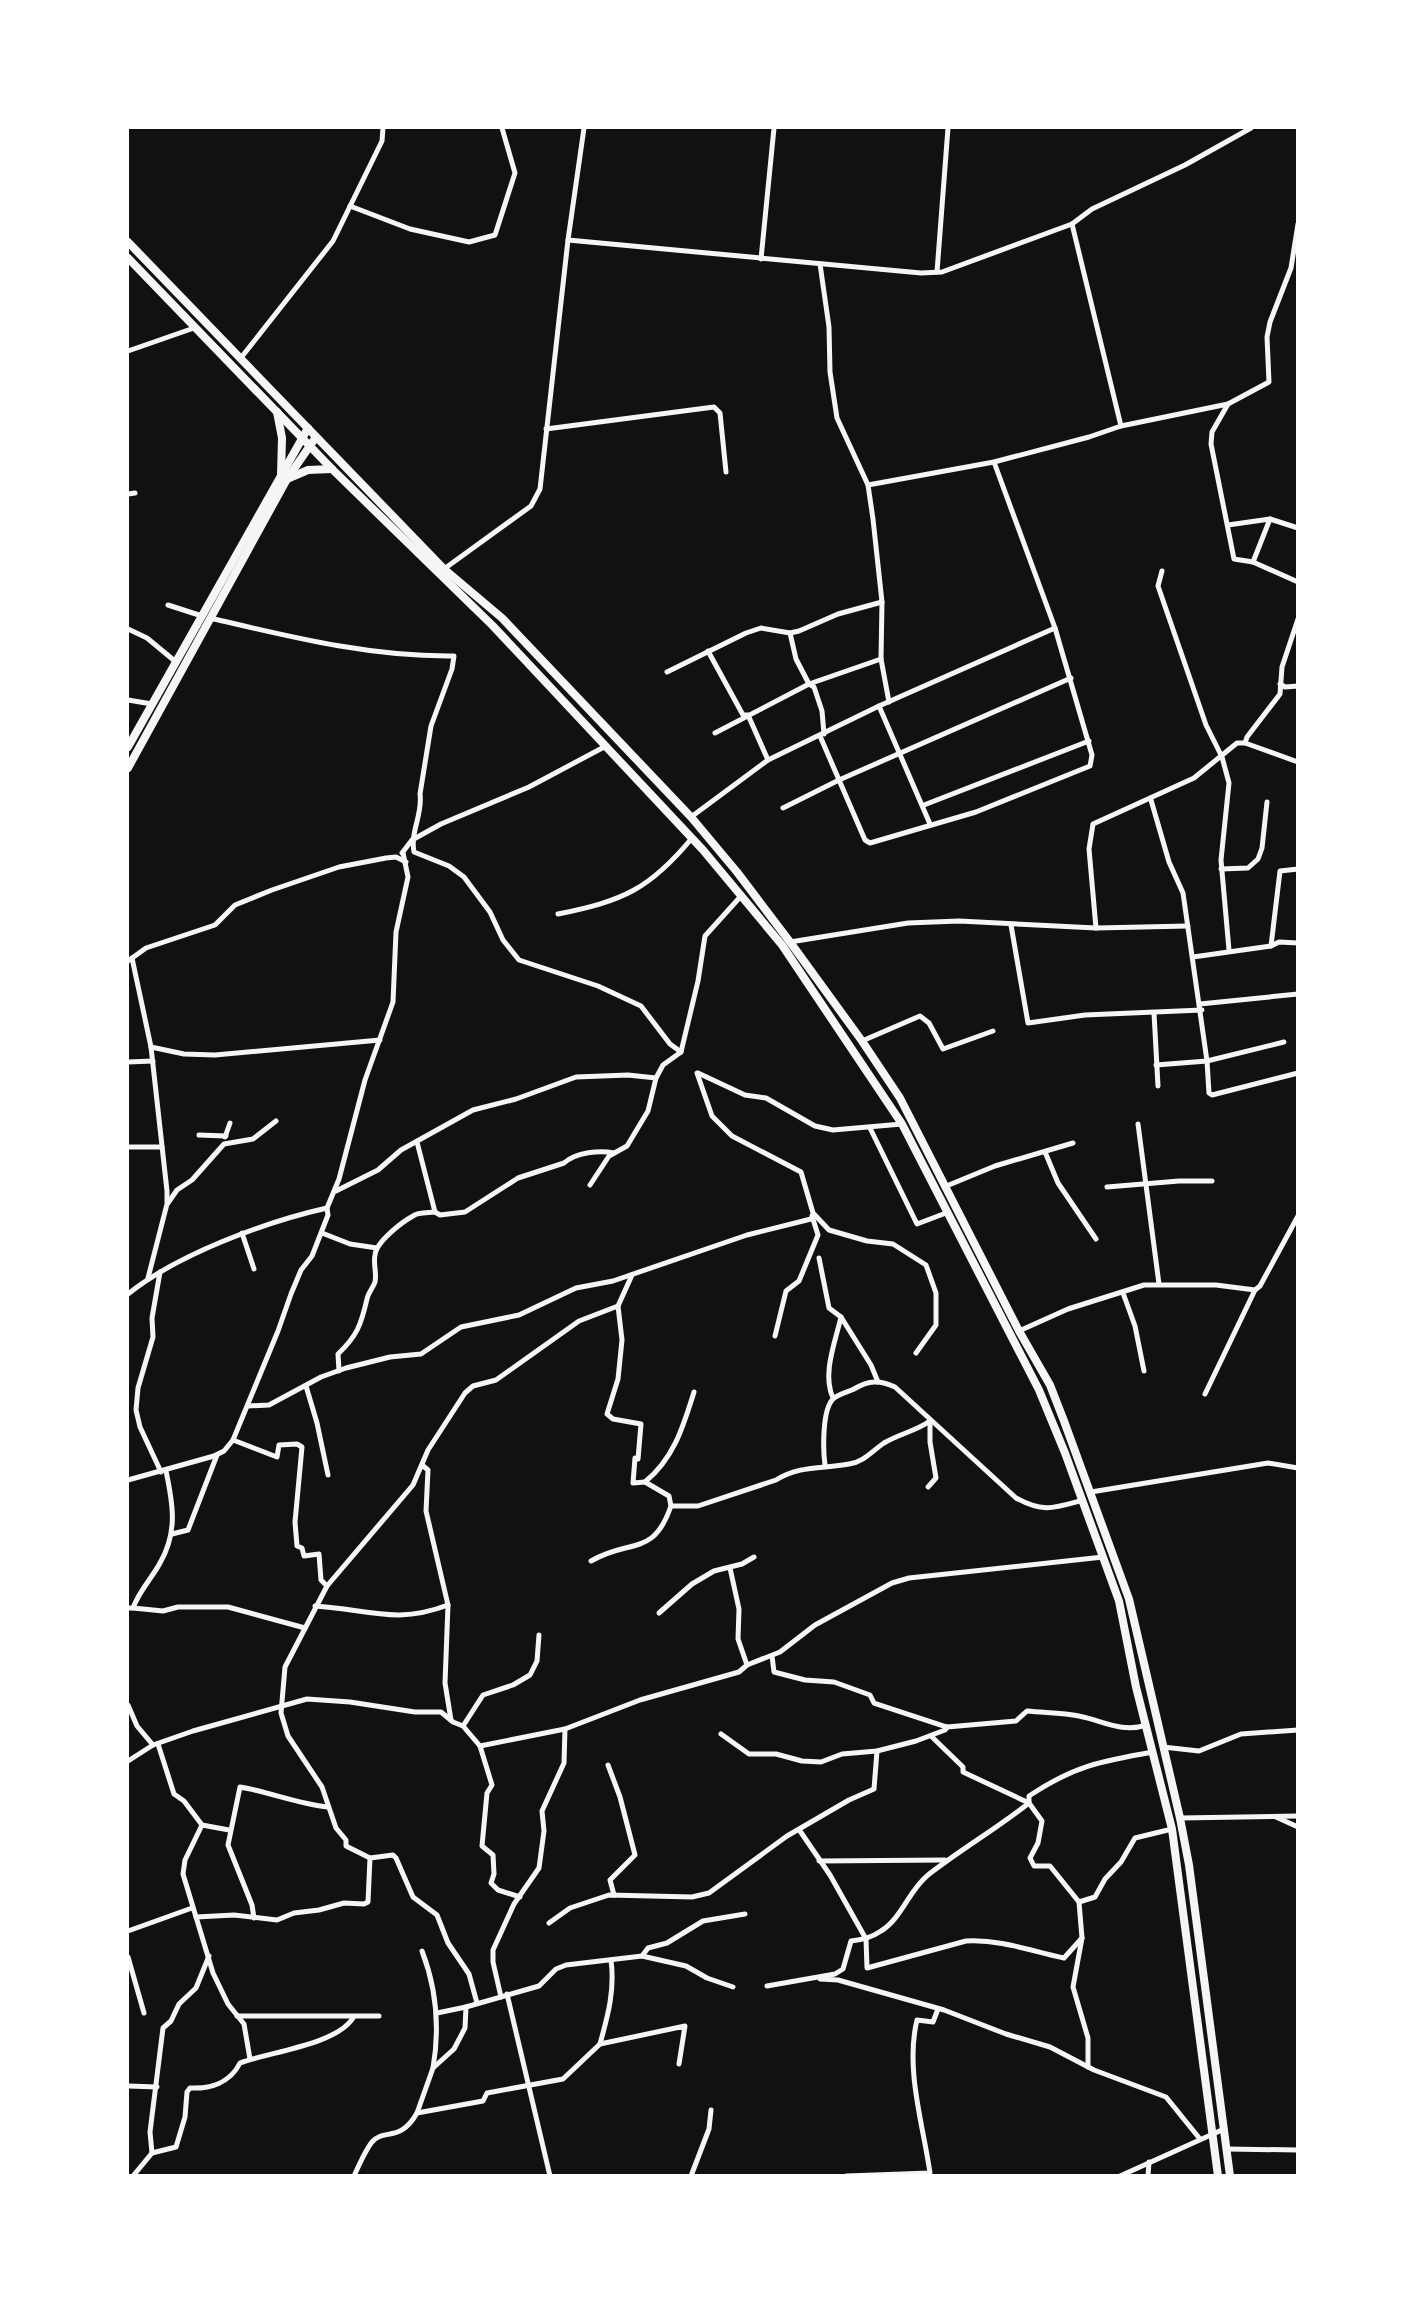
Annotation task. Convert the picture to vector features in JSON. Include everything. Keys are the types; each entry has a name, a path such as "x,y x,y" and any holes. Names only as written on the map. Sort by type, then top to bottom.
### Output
{"main road":[{"path":"128,242 444,569 502,618 691,817 737,872 790,942 900,1098 1019,1330 1050,1384 1077,1483 1119,1601 1172,1829 1218,2175"},
{"path":"128,258 332,470 493,626 692,838 782,945 902,1124 946,1213 1086,1479 1128,1599 1180,1818 1230,2175"},
{"path":"277,412 282,438 284,477"},
{"path":"128,768 206,617 284,477 301,437 308,428"},
{"path":"284,477 316,436"},
{"path":"284,477 309,470 332,470"},
{"path":"128,747 176,662 206,617"}],"street":[{"path":"240,359 333,241 382,141 383,128"},
{"path":"350,206 410,229 469,242 495,235 515,173 502,128"},
{"path":"444,569 531,506 540,489 568,240 584,128"},
{"path":"761,259 774,128"},
{"path":"938,272 948,128"},
{"path":"568,240 921,273 938,272 1072,224 1092,209 1185,165 1251,128"},
{"path":"1072,224 1121,426"},
{"path":"868,485 994,462 1089,437 1121,426 1228,404 1269,382 1267,337 1270,322 1291,268 1298,224"},
{"path":"820,264 829,327 830,372 837,418 868,485 882,602 881,659 890,702"},
{"path":"128,351 194,328"},
{"path":"1228,404 1212,432 1211,444 1234,559 1253,562 1298,582"},
{"path":"546,429 714,407 720,414 726,472"},
{"path":"790,633 796,659 809,684 814,687 822,711 822,735 839,780 865,840 870,843 976,812 1090,766 1092,755 1089,741 1071,678 994,462"},
{"path":"128,494 135,493"},
{"path":"1228,525 1270,519 1298,528"},
{"path":"1253,562 1270,519"},
{"path":"1162,571 1158,586 1206,725 1222,757 1229,783 1221,869 1229,950"},
{"path":"667,672 732,639 761,628 790,633 838,614 882,602"},
{"path":"148,1278 167,1204 152,1047 130,959 146,948 215,925 235,905 272,890 339,867 396,857 403,853 411,840 421,803 420,794 431,726 452,669 454,656 407,656 328,645 168,606"},
{"path":"1245,743 1247,737 1280,694 1282,667 1298,619"},
{"path":"691,817 768,760 879,706 1055,628"},
{"path":"128,629 147,638 176,662"},
{"path":"708,651 743,715 748,715"},
{"path":"715,733 809,684 881,659"},
{"path":"783,808 839,780 1071,678"},
{"path":"1280,684 1285,687 1298,686"},
{"path":"128,700 152,704"},
{"path":"879,706 924,805 930,824"},
{"path":"748,715 768,760"},
{"path":"924,805 1089,741"},
{"path":"1096,928 1089,849 1093,824 1151,800 1194,778 1237,743 1245,743 1298,762"},
{"path":"411,840 441,824 529,788 606,746"},
{"path":"1151,800 1169,862 1183,893 1201,1007 1209,1093 1212,1095 1298,1073"},
{"path":"1221,869 1248,868 1258,859 1267,802"},
{"path":"558,914 603,905 640,889 670,864 692,838"},
{"path":"411,840 414,852 449,866 464,878 490,912 503,940 519,960 624,996 641,1006 670,1044 681,1053"},
{"path":"172,1534 188,1530 217,1455 232,1440 279,1331 291,1294 322,1233 328,1215 327,1208 335,1191 365,1080 393,1002 396,932 408,876 403,853"},
{"path":"396,857 406,862"},
{"path":"1271,946 1280,871 1298,869"},
{"path":"590,1185 609,1156 627,1146 648,1111 656,1078 663,1065 681,1053 698,981 705,936 741,896"},
{"path":"790,942 908,923 959,921 1096,928 1188,926"},
{"path":"1011,925 1028,1023 1085,1015 1154,1013 1298,994"},
{"path":"1193,957 1229,950 1271,946 1278,942 1298,943"},
{"path":"1154,1013 1158,1086"},
{"path":"862,1041 920,1016 926,1018 944,1048 993,1031"},
{"path":"152,1047 184,1054 214,1055 380,1040"},
{"path":"1156,1065 1207,1061 1284,1042"},
{"path":"128,1062 153,1061"},
{"path":"775,1336 786,1291 800,1281 818,1235 801,1172 732,1136 712,1116 697,1073 745,1095 766,1098 815,1126 833,1130 902,1124"},
{"path":"335,1191 378,1170 401,1150 474,1110 516,1099 576,1077 628,1075 656,1078"},
{"path":"224,1144 253,1139 276,1121"},
{"path":"167,1204 177,1190 192,1180 224,1144 230,1123"},
{"path":"1138,1124 1148,1183 1159,1284"},
{"path":"870,1128 916,1224 946,1213"},
{"path":"200,1135 226,1136"},
{"path":"417,1142 435,1212"},
{"path":"945,1187 995,1166 1074,1143"},
{"path":"128,1147 162,1147"},
{"path":"339,1371 338,1354 347,1349 359,1327 365,1315 367,1297 375,1283 374,1253 385,1238 413,1215 465,1212 518,1178 564,1163 569,1158 600,1150 614,1153"},
{"path":"1045,1152 1058,1183 1096,1239"},
{"path":"1107,1187 1212,1181"},
{"path":"128,1294 148,1278 242,1233 327,1208"},
{"path":"248,1406 269,1405 339,1371 390,1357 421,1354 461,1328 519,1315 576,1288 632,1275 747,1235 812,1216"},
{"path":"812,1216 829,1230 867,1241 893,1244 926,1265 936,1293 936,1325 916,1353"},
{"path":"1205,1394 1255,1290 1260,1286 1298,1216"},
{"path":"242,1233 254,1269"},
{"path":"322,1233 350,1244 377,1248"},
{"path":"819,1258 829,1308 841,1317 871,1365 878,1382"},
{"path":"160,1272 152,1318 153,1337 138,1388 137,1414 164,1472 174,1516 172,1534 160,1563 129,1607 163,1611 185,1607 228,1607 260,1618 288,1621 305,1628"},
{"path":"591,1561 653,1539 661,1529 671,1506 669,1496 645,1482 633,1483 635,1458 638,1459 641,1443 641,1424 609,1418 607,1414 618,1379 622,1340 618,1306 632,1275"},
{"path":"1019,1330 1068,1309 1144,1285 1255,1290"},
{"path":"1123,1293 1135,1326 1144,1371"},
{"path":"477,2003 468,1974 448,1943 437,1915 413,1897 396,1858 393,1855 370,1858 346,1846 346,1840 336,1828 322,1787 288,1736 281,1713 285,1667 327,1586 413,1485 456,1405 473,1386 496,1380 579,1321 618,1306"},
{"path":"834,1398 828,1388 828,1375 841,1317"},
{"path":"825,1465 824,1439 828,1408 834,1398 864,1383 878,1382 895,1387 1016,1498 1035,1508 1053,1508 1083,1500"},
{"path":"306,1386 328,1475"},
{"path":"645,1482 668,1459 678,1441 694,1392"},
{"path":"128,1416 137,1414"},
{"path":"671,1506 698,1506 776,1480 787,1473 825,1465 850,1464 870,1456 885,1443 918,1430 930,1421"},
{"path":"928,1487 936,1478 930,1442 930,1421"},
{"path":"232,1440 277,1457 279,1446 297,1444 302,1447 296,1509 297,1543 304,1556 319,1554 321,1580 327,1586"},
{"path":"128,1480 164,1472 217,1455"},
{"path":"1091,1492 1268,1463 1298,1468"},
{"path":"422,1465 428,1470 426,1511 447,1605 445,1683 451,1720"},
{"path":"659,1613 692,1584 714,1571 730,1568 754,1557"},
{"path":"480,1746 565,1729 640,1700 739,1672 747,1665 772,1656 815,1624 900,1581 1104,1557"},
{"path":"730,1568 739,1609 738,1639 747,1665"},
{"path":"315,1606 394,1617 424,1614 447,1605"},
{"path":"463,1726 483,1695 505,1689 530,1675 537,1661 539,1635"},
{"path":"772,1656 774,1672 805,1680 834,1682 870,1695 874,1703 947,1726 1016,1721 1027,1711 1077,1715 1115,1728 1131,1730 1146,1725"},
{"path":"128,1761 156,1744 307,1699 415,1712 441,1712 463,1726 480,1746 492,1785 487,1793 482,1846 494,1855 494,1874 491,1883 498,1890 520,1897"},
{"path":"128,1705 137,1726 156,1744 174,1794 184,1802 202,1825 229,1830"},
{"path":"721,1734 749,1754 776,1754 802,1761 821,1762 842,1754 877,1750 931,1736 945,1730 947,1726"},
{"path":"550,2175 504,1996 493,1962 493,1950 514,1904 539,1868 544,1831 542,1811 564,1763 565,1729"},
{"path":"1163,1747 1199,1750 1241,1734 1298,1730"},
{"path":"931,1736 963,1767 963,1772 1029,1803 1042,1821 1038,1843 1030,1858 1034,1866 1050,1866 1079,1902 1082,1938 1073,1987 1088,2038 1088,2067"},
{"path":"549,1923 570,1908 614,1895 699,1897 710,1893 787,1836 800,1831 849,1800 874,1789 877,1750"},
{"path":"1029,1803 1029,1796 1059,1777 1083,1766 1154,1752"},
{"path":"608,1765 620,1797 635,1855 610,1880 614,1895"},
{"path":"254,1918 252,1905 228,1847 229,1830 240,1787 272,1792 309,1805 328,1807"},
{"path":"767,1986 835,1974 843,1968 851,1941 866,1939 882,1931 927,1875 938,1869 945,1860 1001,1825 1029,1803"},
{"path":"1271,1815 1298,1827"},
{"path":"1180,1818 1298,1816"},
{"path":"202,1825 183,1868 192,1908 213,1973 237,2016 244,2024 250,2059"},
{"path":"1079,1902 1098,1894 1105,1879 1121,1862 1135,1838 1172,1829"},
{"path":"800,1831 830,1875 866,1939 867,1968 966,1941 982,1940 1010,1944 1021,1949 1064,1958 1082,1938"},
{"path":"196,1917 234,1914 277,1920 294,1913 319,1910 344,1903 364,1904 368,1902 370,1892 370,1858"},
{"path":"819,1861 945,1860"},
{"path":"128,1931 192,1908"},
{"path":"642,1956 648,1948 667,1943 703,1921 744,1914"},
{"path":"354,2175 373,2141 381,2136 404,2130 417,2113 433,2068 437,2013 430,1972 422,1951"},
{"path":"152,2153 149,2142 163,2028 171,2021 180,2004 196,1988 209,1956"},
{"path":"437,2013 539,1986 556,1969 566,1965 642,1956 686,1966 707,1978 733,1987"},
{"path":"128,1957 144,2013"},
{"path":"417,2113 483,2100 487,2093 563,2079 600,2044 614,1983 611,1960"},
{"path":"810,1978 838,1980 938,2009 1050,2047 1088,2067 1166,2097 1200,2139"},
{"path":"433,2068 454,2049 465,2028 466,2007"},
{"path":"846,2175 930,2173 917,2090 913,2036 917,2020 933,2022 938,2009"},
{"path":"237,2016 353,2018 379,2016"},
{"path":"133,2175 152,2153 176,2148 185,2117 188,2090 213,2087 231,2074 240,2063 311,2043 350,2024 353,2018"},
{"path":"600,2044 685,2026 679,2064"},
{"path":"128,2085 157,2087"},
{"path":"691,2175 702,2154 709,2130 711,2110"},
{"path":"1120,2175 1224,2129"},
{"path":"1227,2149 1298,2150"},
{"path":"1148,2175 1149,2162"}]}
